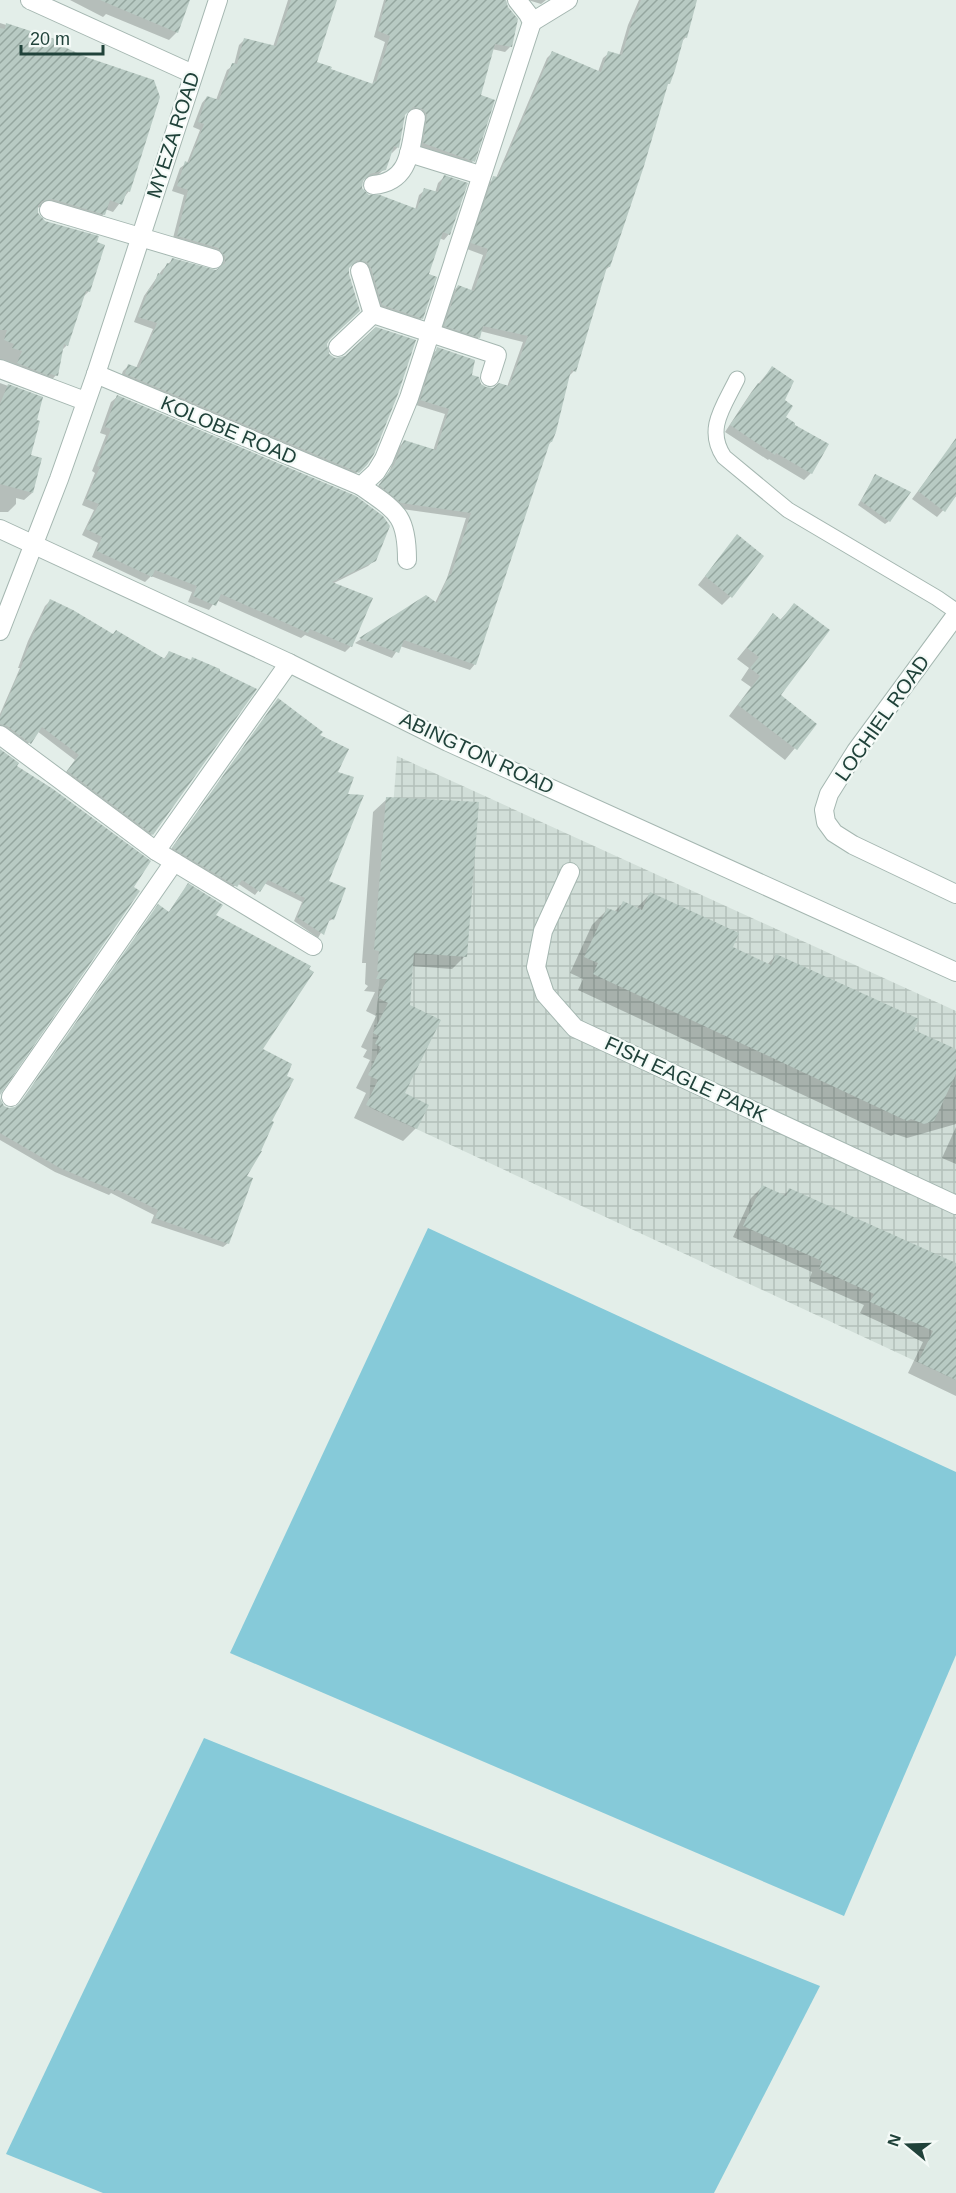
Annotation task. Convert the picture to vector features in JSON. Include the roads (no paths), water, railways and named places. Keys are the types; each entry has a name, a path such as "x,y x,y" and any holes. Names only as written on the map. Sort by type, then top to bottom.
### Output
{"street":[{"path":"30,0 193,74"},
{"name":"MYEZA ROAD","path":"0,631 35,544 96,374 218,0"},
{"path":"517,0 532,22"},
{"path":"361,486 376,472 384,459 409,398 480,175 532,22 568,0"},
{"path":"373,185 393,181 400,174 409,153 416,118"},
{"path":"409,153 480,175"},
{"path":"49,210 214,259"},
{"path":"360,271 373,314"},
{"path":"373,314 429,334 500,348 490,377"},
{"path":"338,347 373,314"},
{"path":"0,369 85,401"},
{"name":"KOLOBE ROAD","path":"96,374 361,486 394,510 402,521 407,538 407,560"},
{"name":"ABINGTON ROAD","path":"0,529 289,663 448,742 956,972"},
{"name":"LOCHIEL ROAD","path":"956,613 856,751 829,794 824,810 826,822 834,833 853,845 956,894"},
{"path":"156,851 289,663"},
{"path":"0,735 156,851 313,946"},
{"path":"11,1097 174,862"},
{"name":"FISH EAGLE PARK","path":"570,872 543,931 536,967 545,994 575,1028 956,1204"}],"lane":[{"path":"737,379 716,423 716,446 724,457 788,510 937,598 956,613"}],"water":[{"path":"428,1228 956,1472 956,1655 844,1916 230,1653"},
{"path":"204,1738 820,1986 714,2193 103,2193 6,2154"}]}
